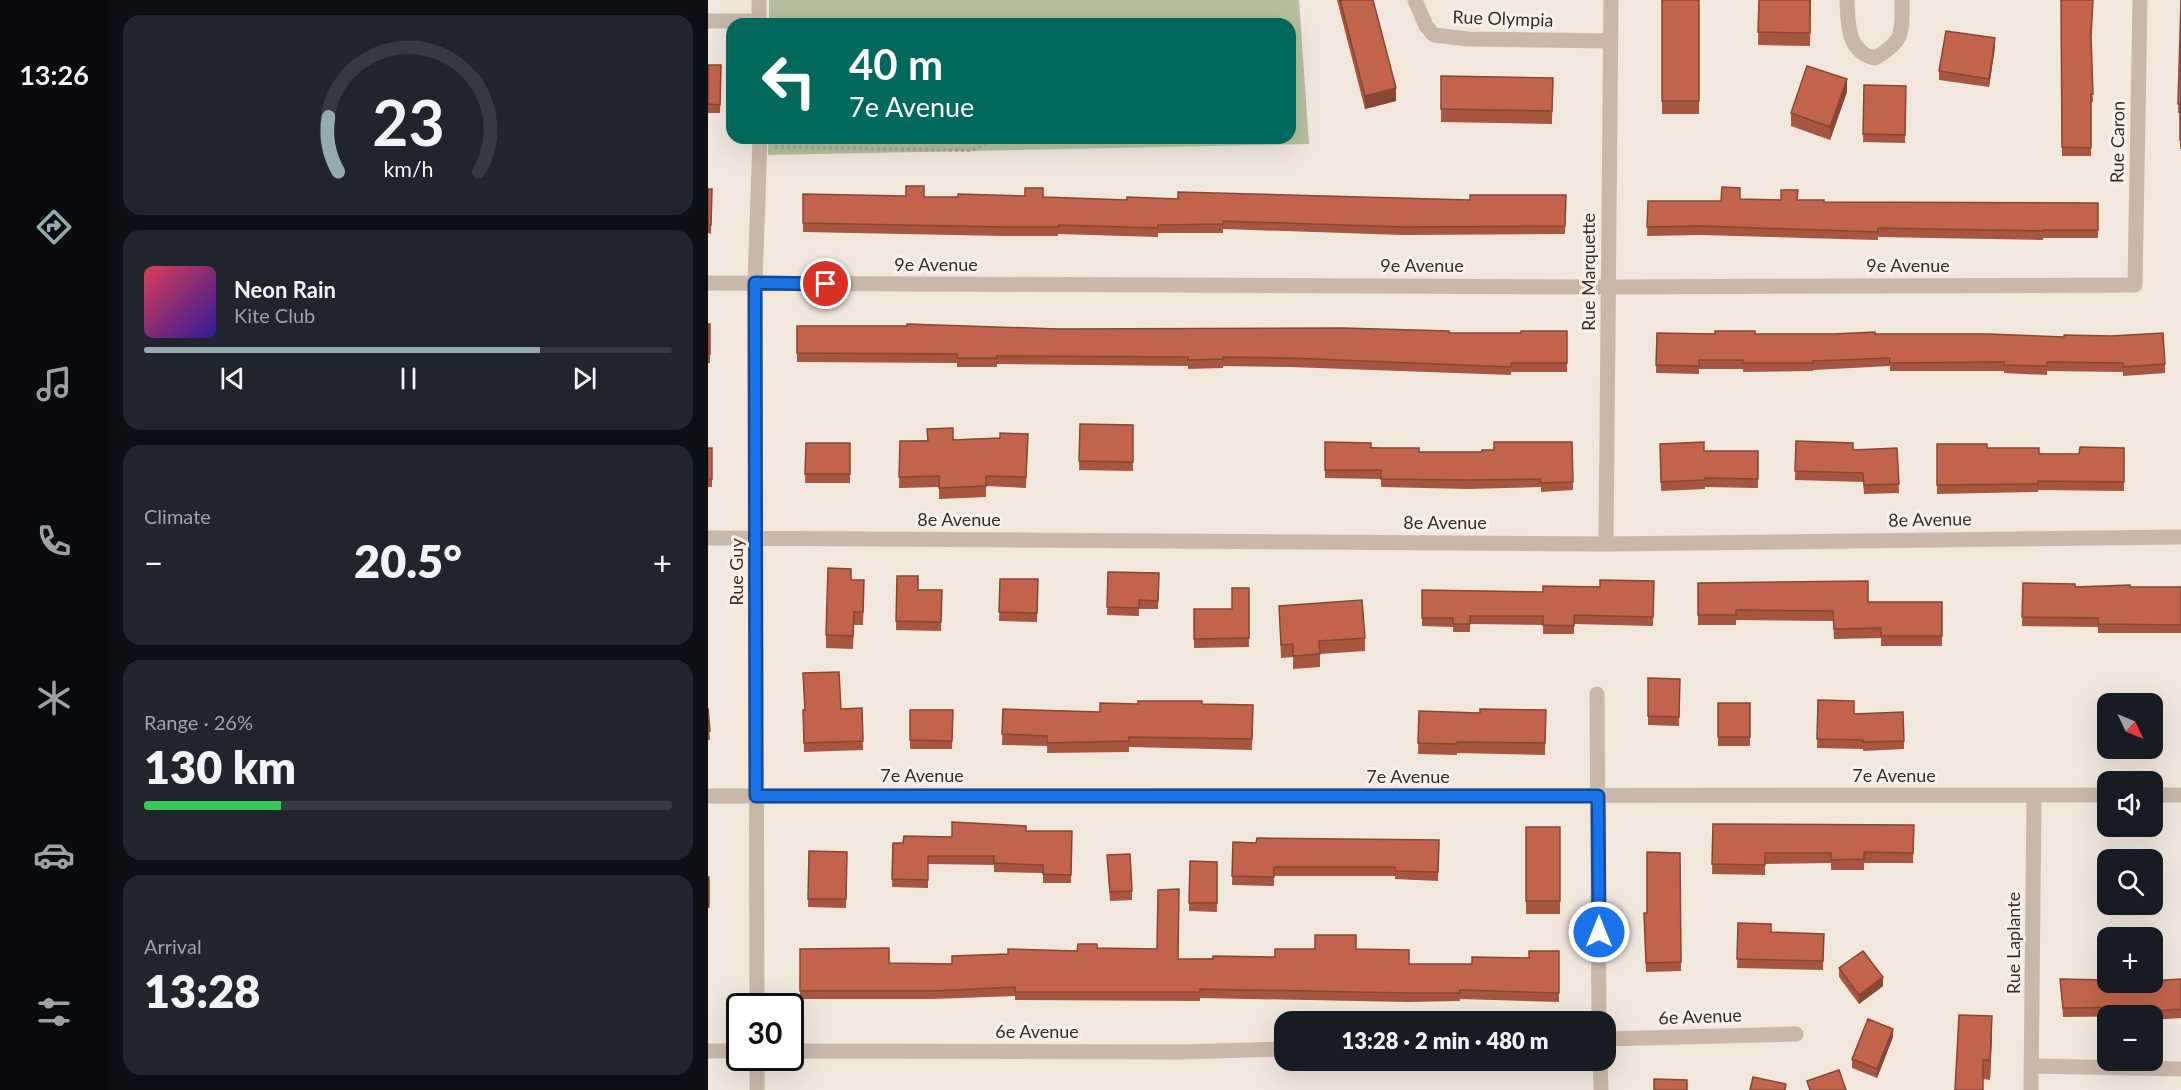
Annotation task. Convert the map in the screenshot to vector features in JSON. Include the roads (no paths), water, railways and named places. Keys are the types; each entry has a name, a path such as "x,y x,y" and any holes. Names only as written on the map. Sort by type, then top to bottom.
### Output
{"street":[{"path":"759,0 759,18"},
{"name":"Rue Olympia","path":"1415,0 1426,26 1434,35 1468,39 1610,41"},
{"name":"Rue Marquette","path":"1606,544 1611,0"},
{"path":"1847,0 1848,25 1855,46 1864,56 1875,58 1889,50 1902,34 1902,0"},
{"name":"Rue Caron","path":"2135,285 2140,0"},
{"path":"708,21 726,22"},
{"name":"Rue Guy","path":"757,993 755,283 760,144"},
{"name":"9e Avenue","path":"708,283 1608,287 2135,285"},
{"name":"8e Avenue","path":"708,538 1606,544 2181,537"},
{"path":"1597,694 1599,1011"},
{"name":"Rue Laplante","path":"2031,1090 2034,795"},
{"name":"7e Avenue","path":"708,796 2097,795"},
{"path":"2163,795 2181,795"},
{"name":"6e Avenue","path":"1616,1039 1796,1034"},
{"name":"6e Avenue","path":"804,1051 1181,1052 1274,1049"},
{"path":"708,1051 726,1051"},
{"path":"2032,1066 2181,1069"},
{"path":"757,1071 757,1090"},
{"path":"1600,1071 1601,1090"}]}
